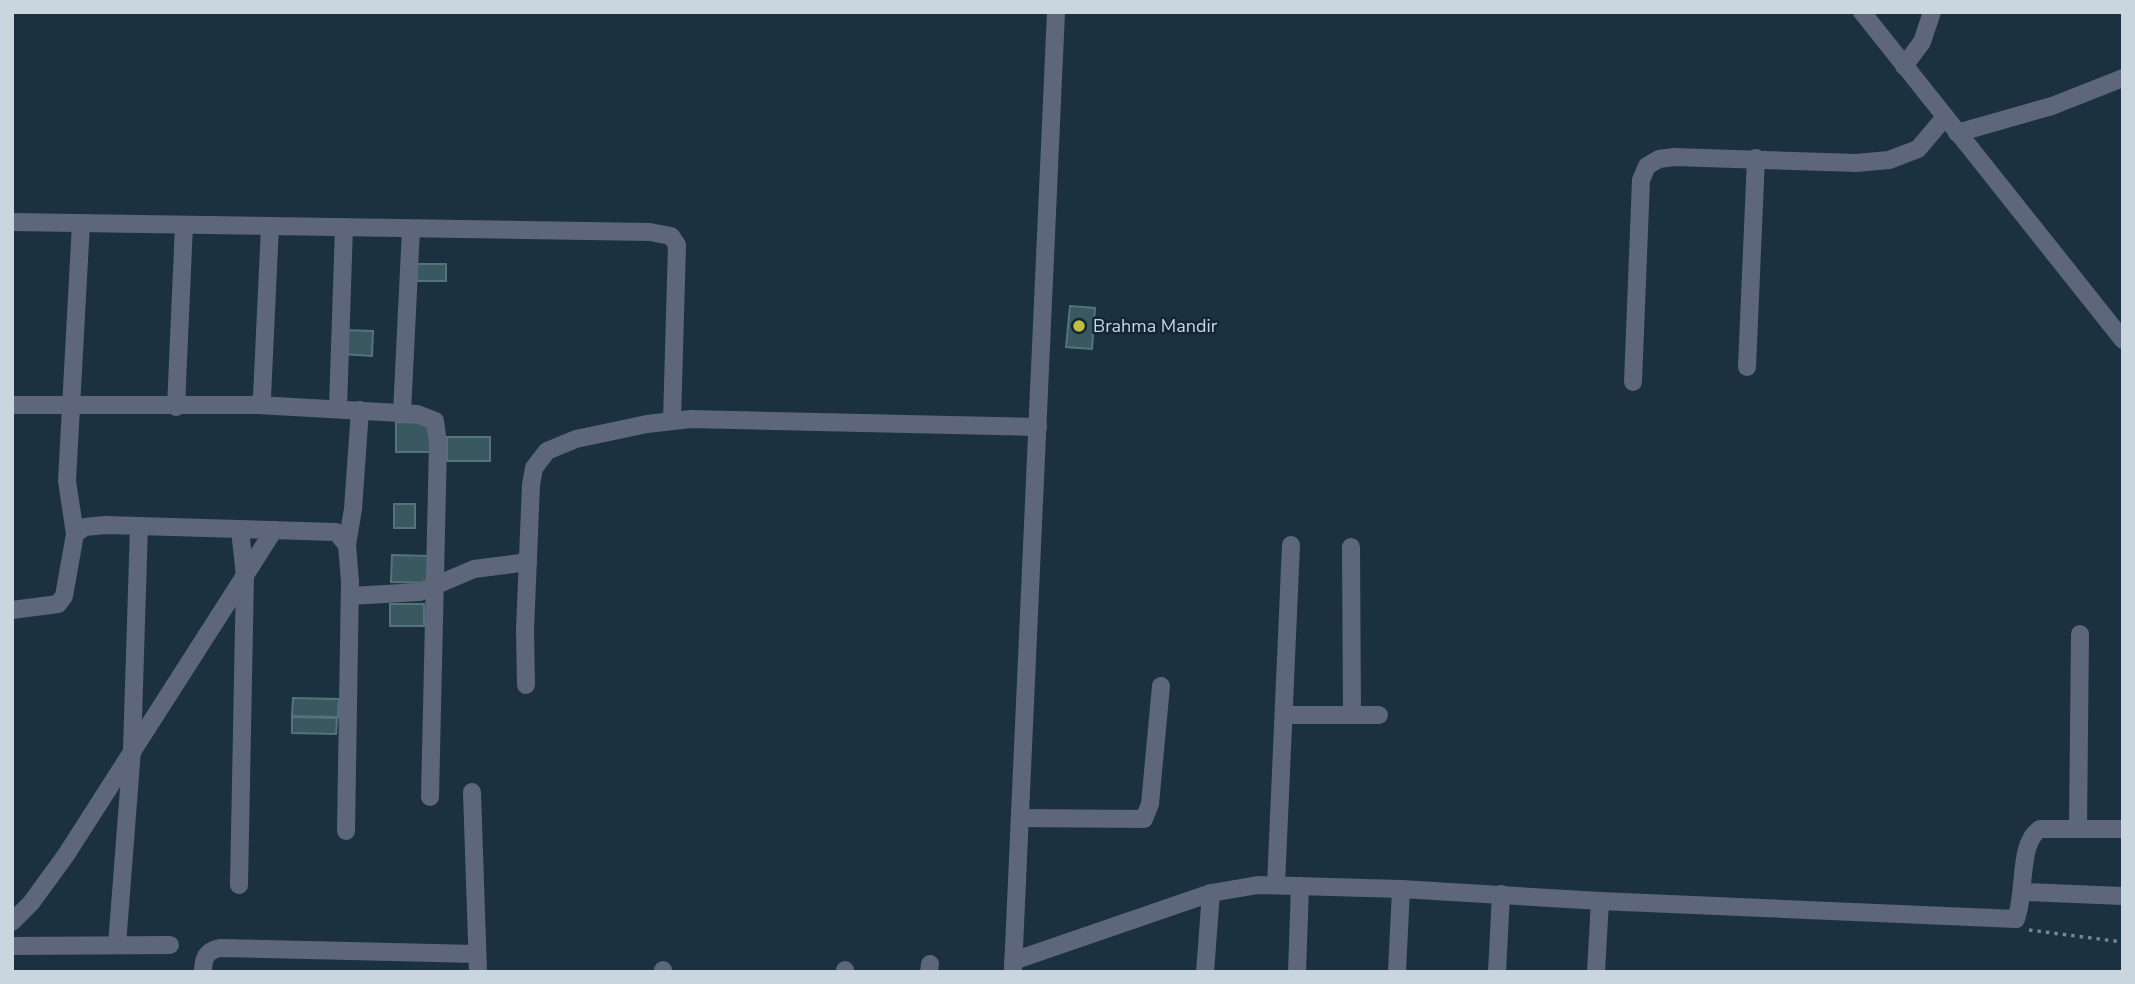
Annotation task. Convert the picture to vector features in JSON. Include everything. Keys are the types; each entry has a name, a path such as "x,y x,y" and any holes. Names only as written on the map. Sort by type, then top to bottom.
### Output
{"street":[{"path":"1056,12 1013,966 1211,893 1276,886 1401,889 1601,901 2016,919 2024,892 2026,845 2031,834 2040,829 2123,829"},
{"path":"1862,12 2123,340"},
{"path":"1904,66 1922,42 1932,12"},
{"path":"1957,133 2052,106 2123,78"},
{"path":"1633,382 1641,180 1647,166 1659,159 1674,157 1856,163 1889,160 1918,149 1945,117"},
{"path":"1747,368 1756,158"},
{"path":"12,222 650,232 671,236 677,245 672,421"},
{"path":"12,610 58,604 64,596 75,534 67,481 81,223"},
{"path":"176,407 184,225"},
{"path":"258,405 263,384 270,226"},
{"path":"338,408 344,227"},
{"path":"402,413 411,229"},
{"path":"12,405 258,405 338,408 402,413 429,417 435,421 438,443 430,797"},
{"path":"346,831 350,596 347,545 360,410"},
{"path":"526,685 531,485 534,468 547,451 598,434 672,421 705,419 1038,427"},
{"path":"75,534 85,527 104,525 336,532 347,545"},
{"path":"117,945 132,750 139,526"},
{"path":"239,885 245,576 240,530"},
{"path":"12,922 31,903 66,855 274,530"},
{"path":"1276,886 1291,545"},
{"path":"1351,547 1352,715"},
{"path":"350,596 402,594 435,587 474,569 528,562"},
{"path":"2078,830 2080,634"},
{"path":"1021,818 1144,819 1150,804 1161,686"},
{"path":"1285,715 1379,715"},
{"path":"203,972 205,955 210,950 220,948 477,963 472,792"},
{"path":"1297,972 1300,886"},
{"path":"1398,972 1401,889"},
{"path":"2024,892 2123,896"},
{"path":"1205,972 1211,893"},
{"path":"1497,972 1502,894"},
{"path":"1596,972 1601,901"},
{"path":"12,946 170,944"}],"path":[{"path":"2016,919 2029,930 2045,934 2118,939 2123,942"}],"building":[{"path":"417,264 446,264 446,281 417,281"},
{"path":"1070,306 1095,308 1092,349 1066,347"},
{"path":"344,330 373,331 372,356 343,354"},
{"path":"396,422 431,423 431,452 396,452"},
{"path":"447,437 490,437 490,461 447,461"},
{"path":"394,504 415,504 415,528 394,528"},
{"path":"392,555 429,556 428,583 391,582"},
{"path":"390,604 424,604 424,626 390,626"},
{"path":"293,698 339,699 338,717 292,716"},
{"path":"292,717 337,718 336,734 292,733"}],"place":[{"name":"Brahma Mandir","path":"1079,326"}]}
